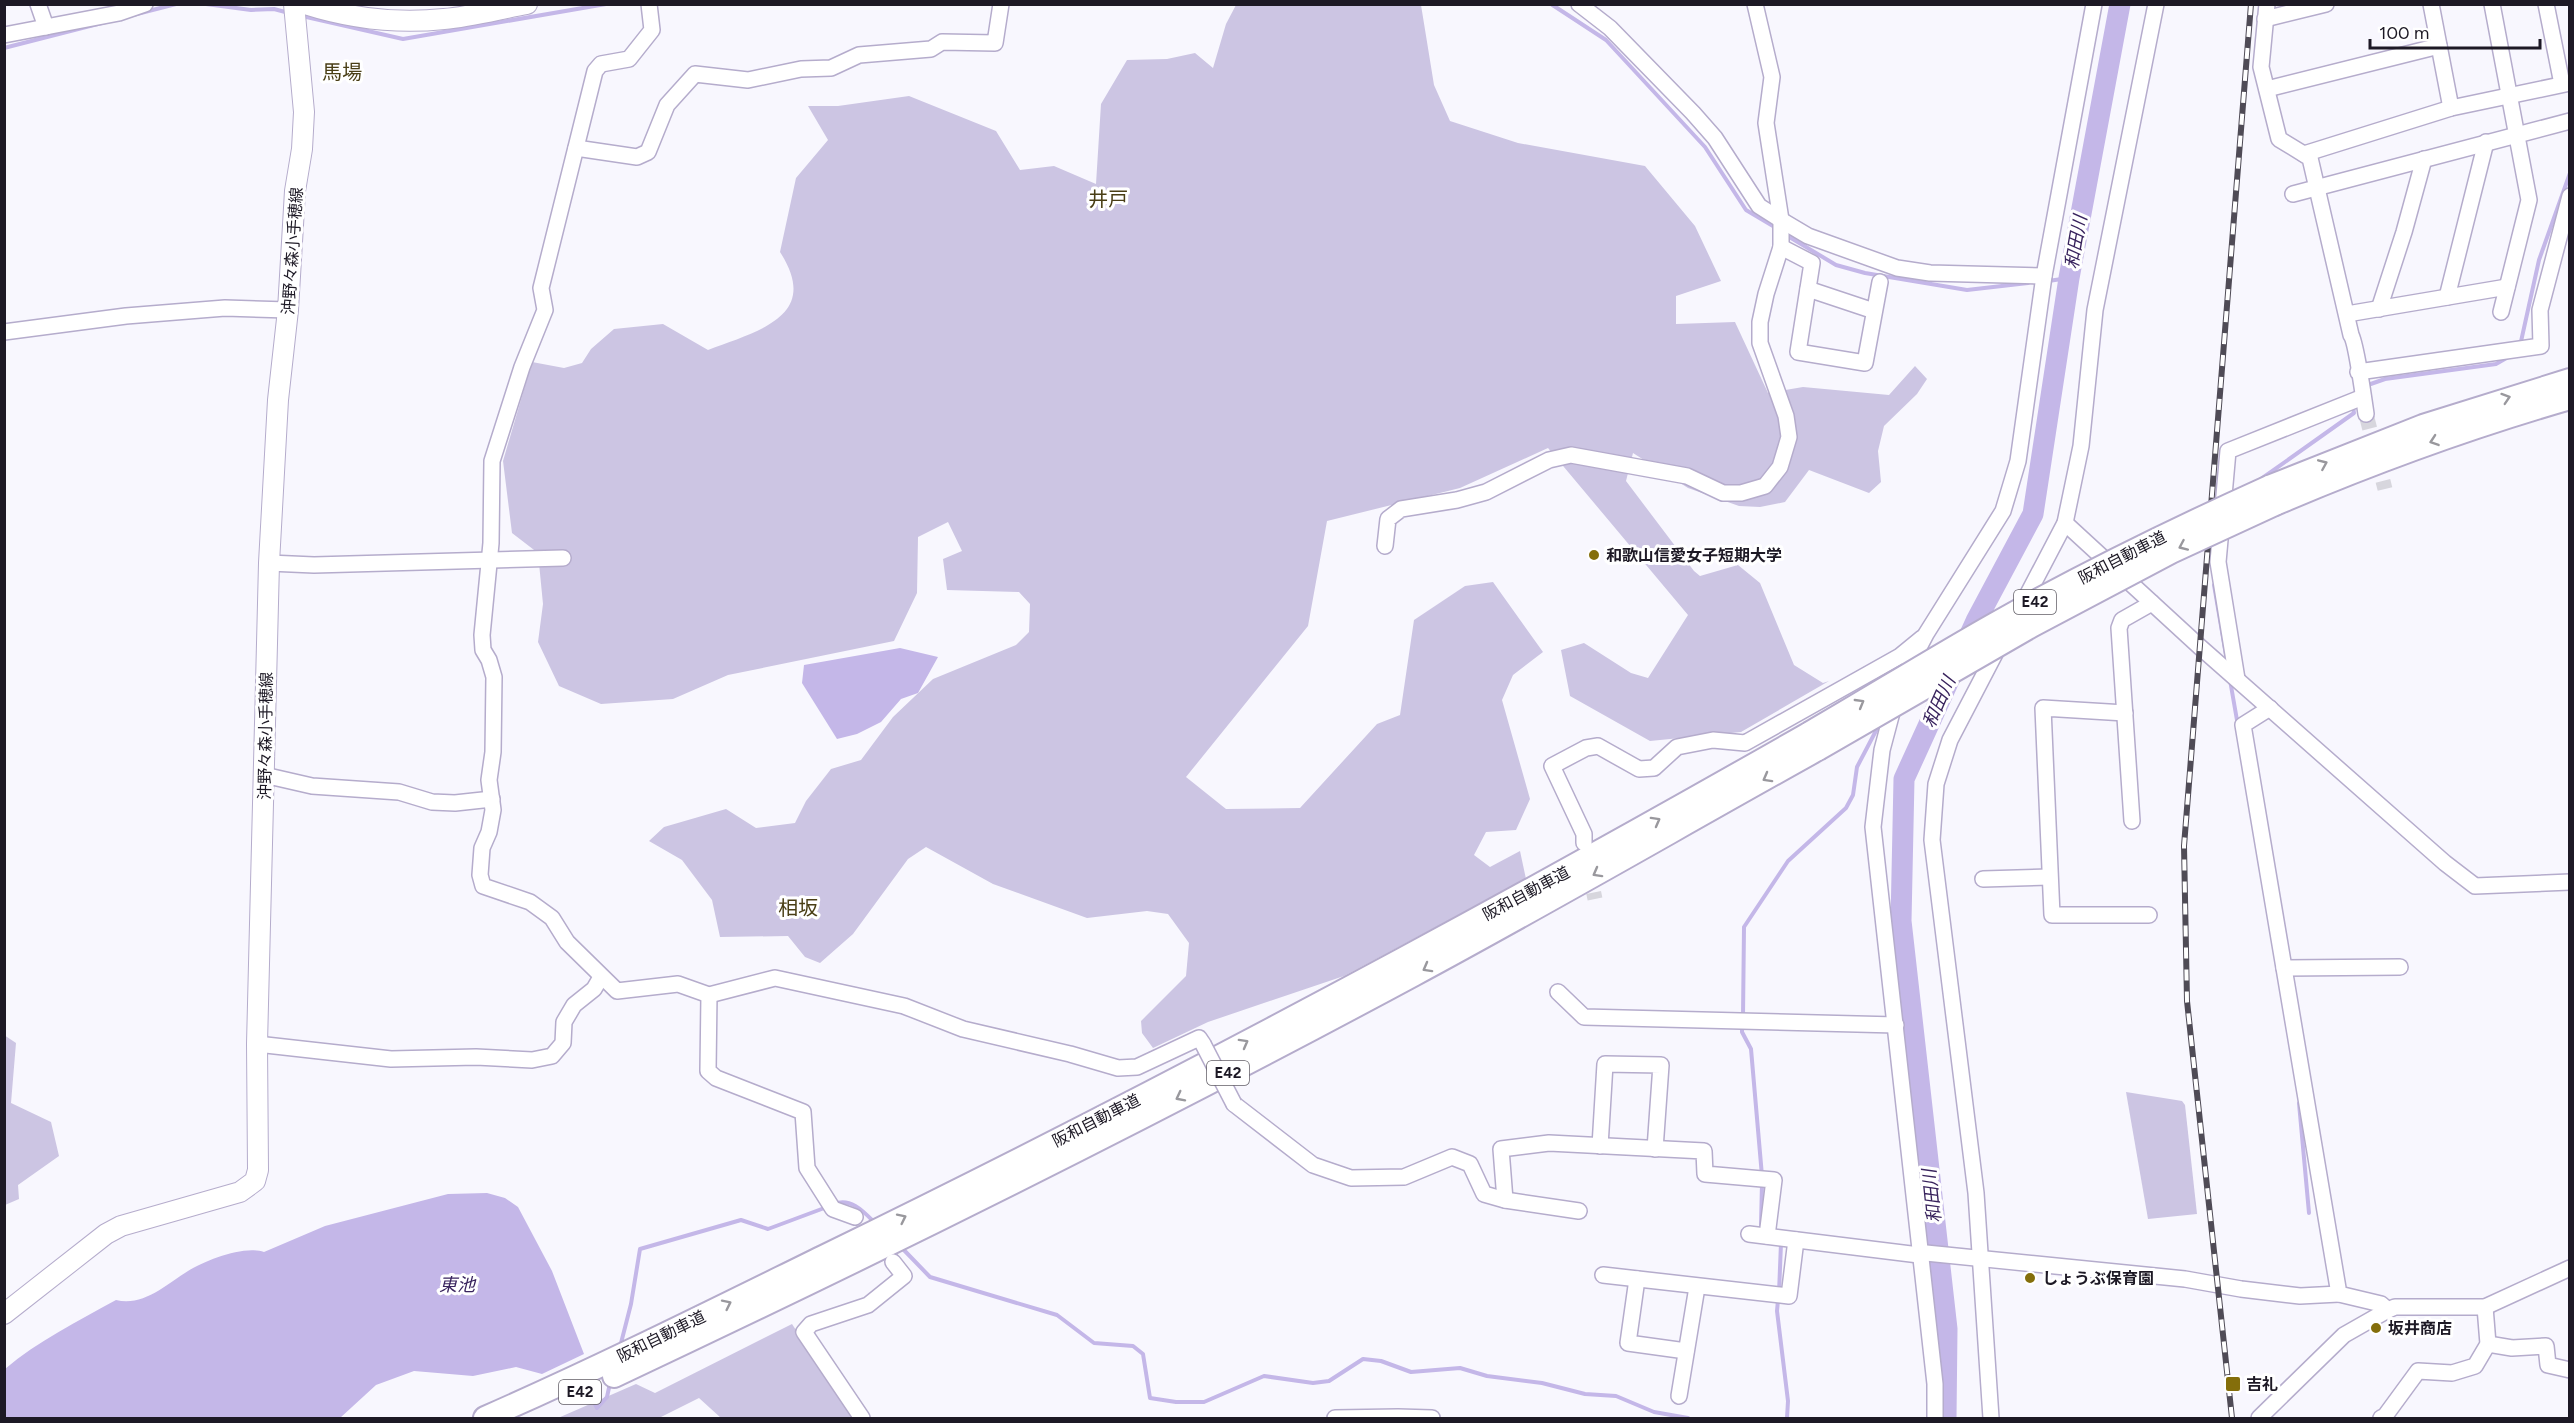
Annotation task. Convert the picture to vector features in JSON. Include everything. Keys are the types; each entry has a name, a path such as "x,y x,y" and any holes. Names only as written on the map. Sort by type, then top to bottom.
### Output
{"highway":[{"name":"阪和自動車道","path":"485,1419 530,1410 621,1364 876,1251 1263,1054 1415,974 1814,741 2272,496 2423,426 2570,380"},
{"name":"阪和自動車道","path":"2272,496 2348,473 2427,443 2570,398"}],"main road":[{"name":"沖野々森小手穂線","path":"4,1314 106,1234 121,1226 240,1192 255,1181 258,1170 257,1044 269,563 278,399 288,310 295,191 302,149 304,112 294,4"},
{"path":"305,4 331,12 398,20 444,19 526,4"}],"street":[{"path":"38,4 46,27"},
{"path":"4,35 118,13 145,4"},
{"path":"649,4 652,30 629,60 601,64 595,71 541,288 545,310 522,367 492,461 489,561 482,635 483,650 494,677 493,752 489,780 493,810 489,832 482,848 480,875 483,885 530,902 552,918 567,942 616,991 678,984 708,994 775,978 904,1006 963,1029 1070,1054 1118,1068 1137,1067 1199,1038 1234,1104 1313,1165 1351,1178 1404,1177 1452,1157 1470,1164 1484,1194 1505,1200 1579,1211"},
{"path":"576,148 637,157 648,152 667,105 695,74 748,80 801,69 831,68 859,55 931,49 942,42 995,43 1001,4"},
{"path":"1579,4 1610,28 1693,113 1715,138 1759,206 1808,236 1897,268 1930,273 2044,276"},
{"path":"1385,546 1388,519 1401,508 1456,500 1486,492 1549,460 1571,455 1688,476 1723,493 1741,493 1765,486 1779,467 1789,437 1786,416 1760,343 1760,322 1781,247 1781,220 1766,123 1772,77 1755,4"},
{"path":"1935,1419 1935,1384 1923,1254 1873,827 1882,750 1898,688 1926,634 2003,511 2018,461 2044,276 2094,4"},
{"path":"1991,1419 1980,1259 1932,840 1936,784 1950,740 2065,524 2081,446 2095,310 2156,4"},
{"path":"2326,4 2266,12 2261,67 2279,139 2310,158 2351,334 2355,340 2366,414"},
{"path":"2431,4 2451,108"},
{"path":"2492,4 2529,200 2500,312"},
{"path":"2304,154 2451,108 2566,83 2546,4"},
{"path":"2266,89 2439,45"},
{"path":"2294,194 2570,121"},
{"path":"2447,297 2486,142"},
{"path":"2379,309 2404,232 2424,159"},
{"path":"2358,372 2541,346 2540,310 2570,196"},
{"path":"1781,247 1812,263 1798,352 1865,363 1880,282"},
{"path":"2347,314 2507,287"},
{"path":"1808,289 1874,311"},
{"path":"4,332 126,316 225,308 288,310"},
{"path":"2237,680 2218,562 2228,451 2363,397"},
{"path":"2065,524 2237,680 2445,863 2475,886 2570,882"},
{"path":"269,563 314,565 563,558"},
{"path":"2132,821 2119,628 2122,620 2152,603"},
{"path":"1584,843 1584,834 1552,766 1586,748 1598,746 1639,769 1654,768 1677,747 1713,740 1745,743 1900,656 1926,634"},
{"path":"2125,713 2043,708 2052,915 2149,915"},
{"path":"2270,708 2243,725 2339,1294"},
{"path":"264,775 312,786 345,790 356,787 399,792 432,802 492,800"},
{"path":"1983,879 2049,877"},
{"path":"2284,968 2400,967"},
{"path":"257,1044 391,1059 477,1057 532,1060 552,1056 558,1050 563,1043 564,1022 574,1005 594,989 601,976"},
{"path":"1558,992 1584,1017 1896,1025"},
{"path":"708,994 708,1071 716,1078 803,1112 807,1168 833,1209 855,1217"},
{"path":"1600,1146 1605,1064 1661,1065 1654,1149"},
{"path":"1505,1200 1501,1149 1549,1143 1704,1151 1705,1174 1774,1180 1767,1236"},
{"path":"1749,1234 1923,1254 2186,1279 2300,1296 2339,1294 2381,1304 2388,1310"},
{"path":"1603,1275 1789,1296 1796,1240"},
{"path":"862,1419 804,1332 811,1324 868,1305 904,1276 893,1262"},
{"path":"2259,1419 2344,1335 2388,1310 2485,1307 2570,1268"},
{"path":"1637,1279 1628,1343 1686,1351"},
{"path":"1679,1396 1697,1287"},
{"path":"2381,1419 2418,1371 2452,1373 2475,1366 2488,1344 2485,1307"},
{"path":"2488,1344 2512,1348 2546,1346 2548,1365 2570,1370"},
{"path":"1335,1419 1432,1419"}],"shaded area":[{"path":"1236,5 1421,5 1434,85 1450,121 1518,143 1645,166 1695,226 1721,281 1676,296 1676,324 1735,322 1768,393 1803,387 1889,395 1915,366 1927,379 1917,394 1884,426 1878,451 1881,482 1869,493 1809,470 1785,502 1760,507 1739,506 1688,488 1633,453 1626,481 1694,571 1700,576 1738,565 1760,583 1794,665 1823,683 1829,681 1741,732 1650,741 1570,696 1561,650 1584,643 1631,673 1648,678 1688,615 1548,448 1460,488 1327,521 1308,626 1186,777 1226,809 1300,808 1377,724 1400,715 1414,620 1465,586 1493,582 1543,652 1513,675 1502,700 1530,799 1516,830 1486,832 1474,855 1490,867 1520,851 1526,879 1344,976 1208,1022 1153,1048 1142,1033 1141,1021 1186,976 1189,943 1168,914 1147,911 1087,918 993,884 926,847 908,859 853,934 820,963 805,957 788,936 720,937 712,900 682,860 649,841 664,827 726,809 756,828 795,823 806,801 831,769 861,760 893,717 933,679 1016,645 1029,632 1030,604 1019,592 947,590 943,559 962,551 948,522 918,537 917,593 894,641 728,675 673,699 601,704 559,686 538,642 543,604 538,553 512,533 503,461 532,362 564,368 582,363 591,349 614,329 663,324 708,350 746,336 778,318 789,307 793,292 791,274 780,252 796,178 828,140 808,106 838,106 909,96 996,131 1020,170 1054,166 1096,184 1101,104 1127,60 1167,59 1195,53 1213,68 1226,24"},
{"path":"4,1035 16,1043 11,1103 51,1122 59,1156 18,1185 19,1199 5,1205"},
{"path":"2126,1092 2182,1101 2185,1105 2197,1214 2148,1219"},
{"path":"792,1324 854,1418 721,1418 699,1398 659,1418 558,1418 636,1384 655,1393"}],"water":[{"path":"900,648 938,657 918,693 901,699 881,722 857,734 837,739 802,683 804,665"},
{"name":"東池","path":"487,1193 505,1198 518,1207 552,1271 584,1354 542,1374 516,1367 473,1376 414,1371 376,1385 340,1418 5,1418 5,1369 45,1340 116,1300 136,1300 145,1297 215,1258 246,1250 264,1252 325,1226 448,1194"}],"waterway":[{"path":"4,48 176,4"},
{"path":"206,4 251,10 274,9 289,13"},
{"path":"302,16 403,39 606,4"},
{"path":"1551,4 1606,40 1705,147 1746,210 1778,229"},
{"name":"和田川","path":"1946,1418 1947,1329 1901,921 1904,779 1976,621 2033,514 2069,278 2120,4"},
{"path":"2520,346 2539,260 2570,173"},
{"path":"1786,235 1836,265 1865,273 1967,290 2028,283"},
{"path":"2048,281 2069,278"},
{"path":"2365,386 2385,379 2496,364 2510,356"},
{"path":"2261,479 2354,413 2353,406"},
{"path":"2214,585 2227,661"},
{"path":"2230,680 2238,726"},
{"path":"1743,1016 1744,927 1788,861 1846,808 1853,795 1857,767 1879,725"},
{"path":"1742,1024 1742,1032 1751,1049 1762,1176"},
{"path":"2299,1103 2309,1213"},
{"path":"1762,1183 1761,1225 1764,1228"},
{"path":"834,1204 840,1202 852,1204 875,1223"},
{"path":"620,1347 631,1304 640,1249 741,1220 768,1229 827,1207"},
{"path":"1779,1293 1781,1243"},
{"path":"901,1247 930,1277 1057,1315 1094,1343 1133,1346 1143,1354 1150,1398 1176,1402 1204,1402 1264,1376 1313,1383 1329,1381 1363,1359 1381,1361 1411,1372 1460,1368 1487,1376 1542,1383 1585,1394 1616,1396 1654,1412 1688,1418"},
{"path":"1778,1300 1777,1311 1788,1401 1787,1418"},
{"path":"584,1382 597,1408 607,1397 610,1383"}],"tunnel":[{"path":"2366,414 2385,489"},
{"path":"1589,870 1595,899"}],"railway":[{"path":"2232,1418 2187,1001 2184,846 2251,4"}],"place":[{"name":"和歌山信愛女子短期大学","path":"1594,555"},
{"name":"しょうぶ保育園","path":"2030,1278"},
{"name":"坂井商店","path":"2376,1328"},
{"name":"吉礼","path":"2233,1384"}],"district":[{"name":"馬場","path":"342,72"},
{"name":"井戸","path":"1108,199"},
{"name":"相坂","path":"798,908"}]}
